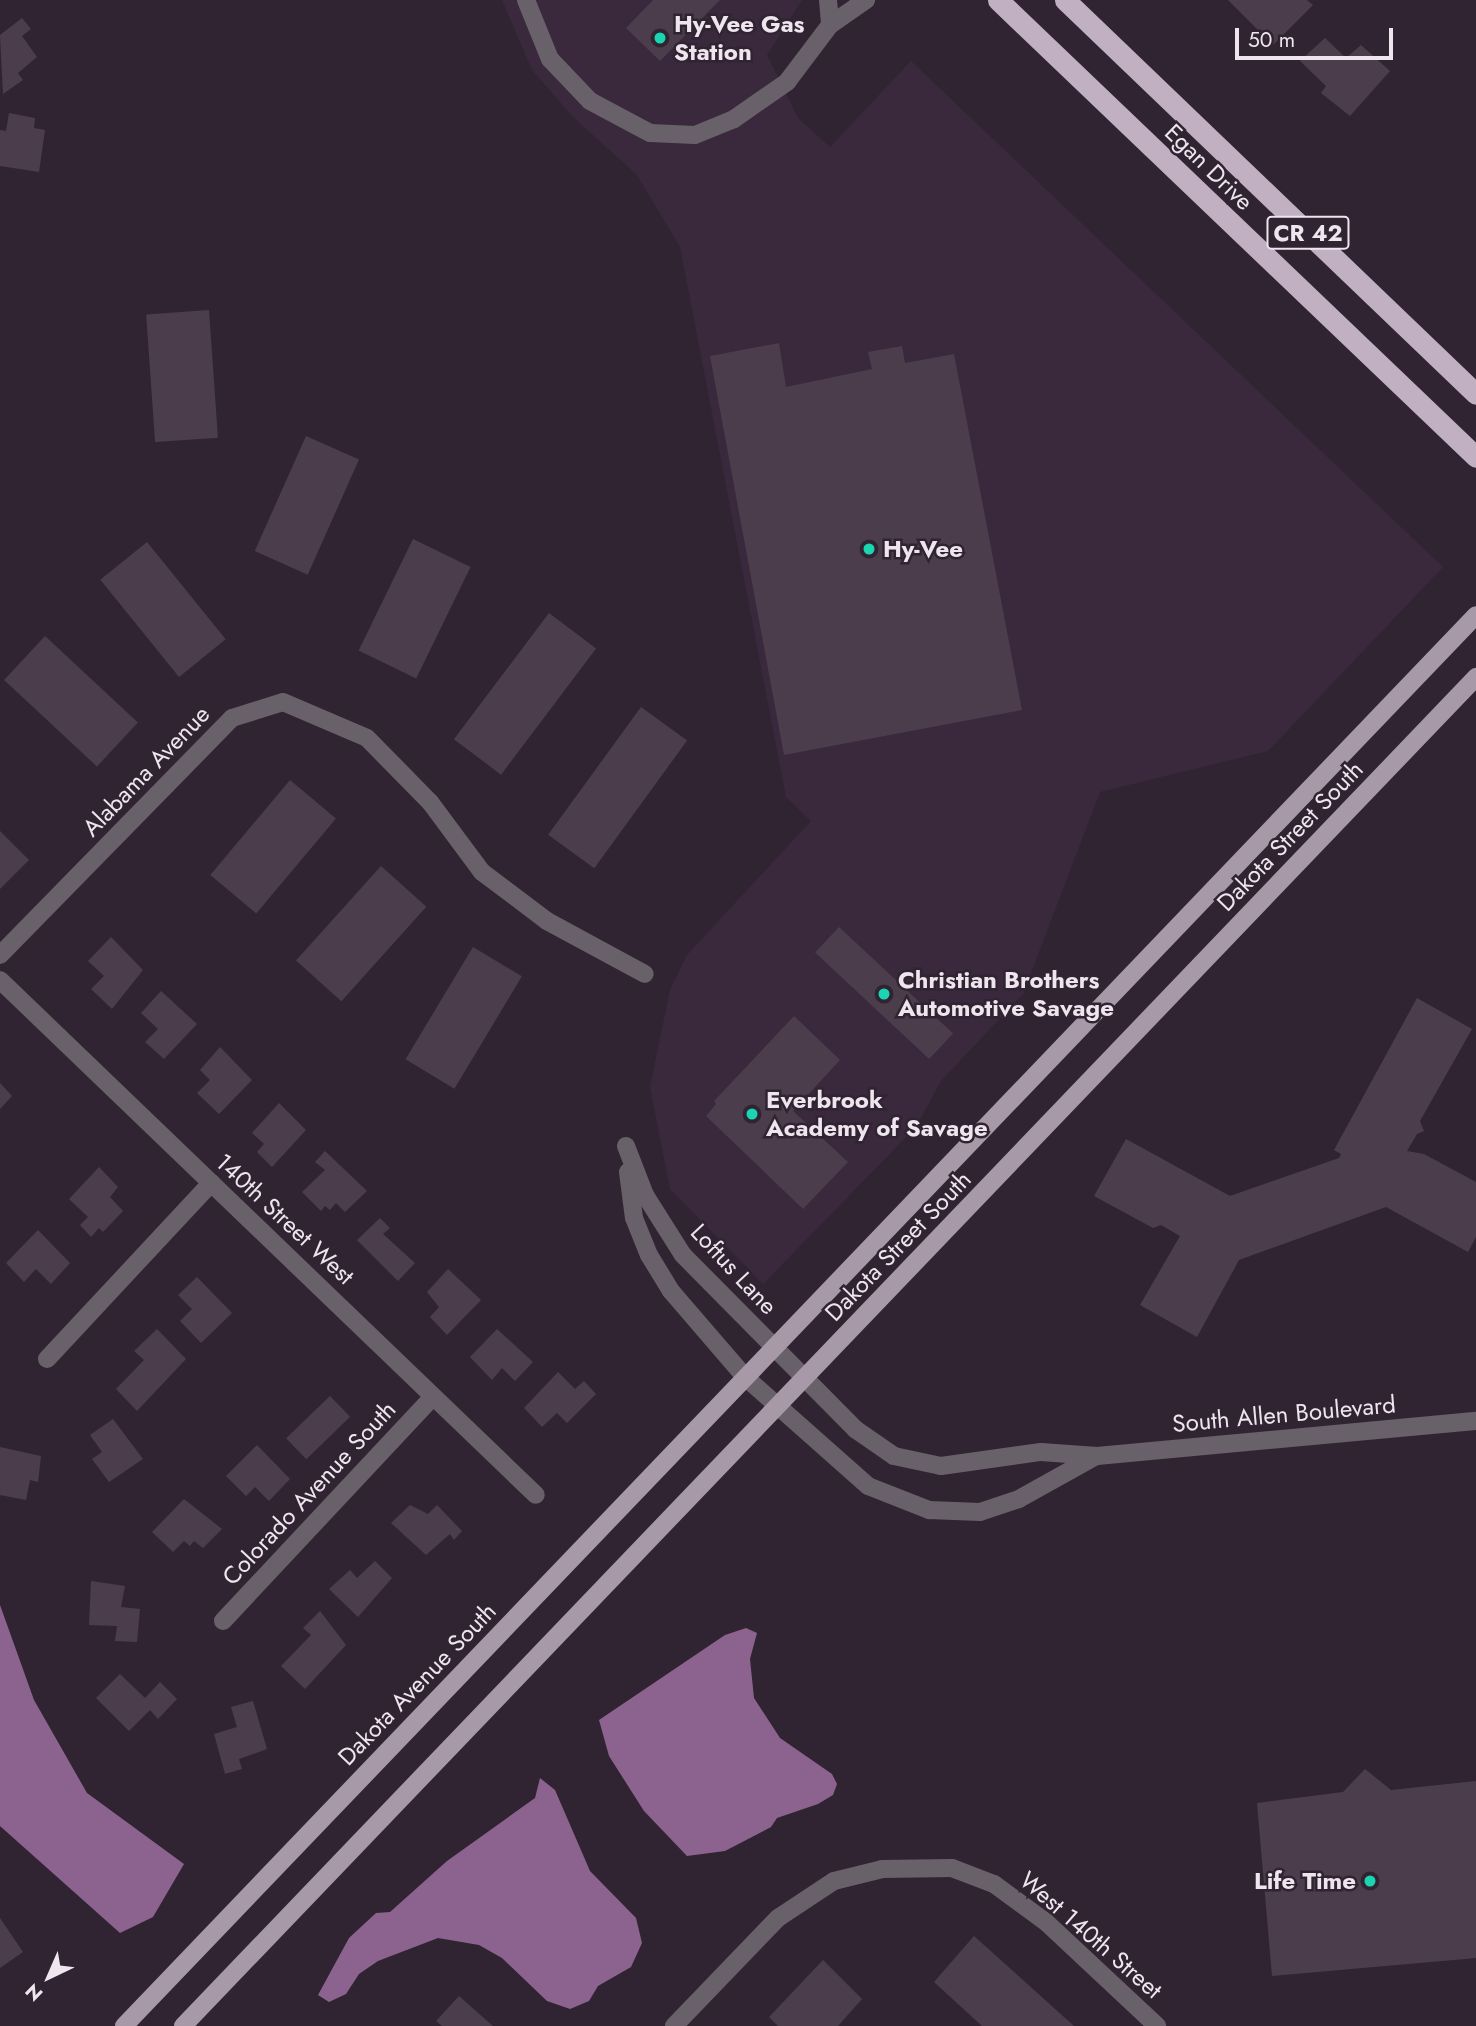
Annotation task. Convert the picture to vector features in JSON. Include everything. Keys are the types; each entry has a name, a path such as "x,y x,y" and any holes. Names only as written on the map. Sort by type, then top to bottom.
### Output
{"highway":[{"name":"Egan Drive","path":"998,0 1476,457"},
{"name":"Egan Drive","path":"1065,0 1476,394"}],"main road":[{"name":"Dakota Street South","path":"745,1377 1476,615"},
{"name":"Dakota Street South","path":"183,2026 617,1577 1476,677"},
{"name":"Dakota Avenue South","path":"124,2026 745,1377"}],"street":[{"path":"526,0 550,59 590,101 650,133 695,135 734,119 787,82 830,25 866,0"},
{"path":"828,0 830,25"},
{"name":"Alabama Avenue","path":"0,955 232,718 283,702 367,738 430,802 482,872 547,921 645,974"},
{"name":"140th Street West","path":"0,980 431,1399 536,1495"},
{"name":"Loftus Lane","path":"626,1146 645,1195 683,1255 773,1349"},
{"path":"628,1169 634,1218 649,1255 671,1291 745,1377"},
{"path":"47,1359 211,1183"},
{"name":"South Allen Boulevard","path":"773,1349 876,1445 920,1463 942,1466 1041,1452 1097,1456 1476,1421"},
{"name":"South Allen Boulevard","path":"745,1377 868,1486 898,1501 951,1514 980,1512 1019,1499 1097,1456"},
{"name":"Colorado Avenue South","path":"223,1621 431,1399"},
{"name":"West 140th Street","path":"674,2026 778,1918 834,1881 882,1869 952,1868 994,1884 1046,1923 1157,2026"}],"shaded area":[{"path":"502,0 802,0 767,55 798,118 830,147 911,61 1443,567 1268,751 1100,792 1023,994 941,1081 916,1127 763,1284 670,1189 650,1087 670,990 687,955 811,821 786,797 680,247 637,175 572,116 532,70"},
{"path":"0,1605 34,1700 87,1793 184,1864 153,1917 120,1933 0,1826"},
{"path":"746,1628 757,1633 750,1659 754,1698 780,1738 832,1774 837,1784 833,1795 818,1804 777,1818 771,1827 725,1851 687,1856 644,1811 609,1756 599,1720 725,1635"},
{"path":"540,1778 555,1790 590,1871 636,1918 642,1943 631,1967 598,1986 589,2001 570,2009 547,2001 502,1958 479,1945 438,1938 378,1961 359,1974 346,1994 329,2002 318,1995 349,1938 376,1913 390,1912 447,1861 535,1798"}],"building":[{"name":"Hy-Vee Gas Station","path":"653,0 720,0 660,61 626,28"},
{"path":"1228,0 1307,0 1313,5 1273,45"},
{"path":"22,18 31,29 22,36 37,57 18,73 23,80 3,94 0,35"},
{"path":"1325,38 1346,58 1361,45 1390,71 1350,116 1321,93 1326,86 1300,61"},
{"path":"9,113 35,118 34,128 45,130 39,172 0,166 0,130 6,131"},
{"path":"209,310 218,438 155,442 146,314"},
{"name":"Hy-Vee","path":"779,343 786,387 872,369 868,352 902,346 905,363 954,354 1022,710 784,755 710,356"},
{"path":"306,436 359,460 308,575 255,551"},
{"path":"413,539 471,567 416,679 359,650"},
{"path":"147,542 226,639 179,677 100,580"},
{"path":"549,613 596,649 501,775 454,739"},
{"path":"45,636 138,723 97,766 4,680"},
{"path":"641,707 687,741 594,868 548,835"},
{"path":"290,780 336,819 256,914 210,875"},
{"path":"0,831 29,860 0,889"},
{"path":"381,866 426,907 341,1001 296,960"},
{"name":"Christian Brothers Automotive Savage","path":"839,927 953,1033 929,1059 815,953"},
{"path":"111,937 143,970 112,1009 91,989 104,976 88,961"},
{"path":"473,947 522,976 454,1089 406,1059"},
{"path":"161,991 197,1024 164,1059 145,1042 158,1029 141,1013"},
{"path":"1417,998 1472,1029 1420,1121 1424,1131 1417,1134 1407,1151 1424,1154 1476,1182 1476,1237 1468,1252 1386,1207 1239,1260 1197,1337 1140,1305 1180,1236 1161,1225 1153,1228 1094,1196 1126,1139 1230,1196 1339,1158 1341,1154 1334,1150"},
{"name":"Everbrook Academy of Savage","path":"794,1016 840,1060 793,1111 848,1162 803,1209 706,1116 716,1104 714,1101"},
{"path":"220,1047 252,1080 219,1114 197,1093 210,1080 200,1070"},
{"path":"0,1083 12,1096 0,1109"},
{"path":"279,1103 306,1130 272,1167 257,1152 264,1144 252,1133"},
{"path":"325,1151 367,1191 345,1212 336,1203 330,1210 325,1206 321,1211 302,1192 325,1170 315,1162"},
{"path":"99,1167 118,1187 110,1197 123,1211 103,1232 99,1228 91,1237 80,1225 88,1217 69,1199"},
{"path":"380,1218 390,1228 383,1234 415,1263 398,1281 357,1240"},
{"path":"38,1230 70,1263 51,1284 36,1269 24,1282 6,1263"},
{"path":"448,1269 481,1300 447,1335 430,1317 439,1307 427,1292"},
{"path":"197,1277 232,1313 201,1343 180,1321 192,1309 178,1295"},
{"path":"157,1329 186,1359 137,1411 116,1389 144,1360 134,1351"},
{"path":"497,1329 533,1362 515,1381 502,1368 492,1380 470,1357"},
{"path":"558,1372 575,1389 584,1381 596,1394 567,1423 557,1413 542,1427 524,1408"},
{"path":"330,1396 350,1417 306,1459 286,1438"},
{"path":"113,1419 143,1459 109,1482 92,1459 102,1452 90,1435"},
{"path":"257,1445 290,1479 269,1501 255,1487 246,1496 226,1476"},
{"path":"0,1447 41,1456 38,1482 30,1480 26,1500 0,1495"},
{"path":"184,1499 222,1529 203,1548 194,1541 190,1546 184,1541 173,1552 152,1532"},
{"path":"410,1505 428,1514 437,1505 462,1531 454,1540 450,1534 426,1555 391,1523"},
{"path":"375,1561 392,1578 358,1617 329,1589 350,1570 357,1578"},
{"path":"91,1581 125,1586 121,1607 140,1609 137,1642 115,1641 117,1626 89,1625"},
{"path":"320,1611 346,1645 305,1689 281,1666 311,1635 303,1628"},
{"path":"120,1674 145,1698 160,1682 177,1699 158,1719 150,1710 129,1731 96,1698"},
{"path":"253,1701 267,1749 239,1759 242,1769 225,1774 214,1734 237,1727 231,1707"},
{"name":"Life Time","path":"1365,1769 1391,1790 1476,1781 1476,1958 1272,1976 1257,1803 1343,1792"},
{"path":"0,1918 23,1952 0,1968"},
{"path":"974,1936 1074,2026 982,2026 934,1982"},
{"path":"823,1960 862,1999 838,2026 778,2026 769,2017"},
{"path":"459,1996 493,2026 442,2026 436,2021"}],"place":[{"name":"Hy-Vee Gas Station","path":"660,38"},
{"name":"Hy-Vee","path":"869,549"},
{"name":"Christian Brothers Automotive Savage","path":"884,994"},
{"name":"Everbrook Academy of Savage","path":"752,1114"},
{"name":"Life Time","path":"1370,1881"}]}
